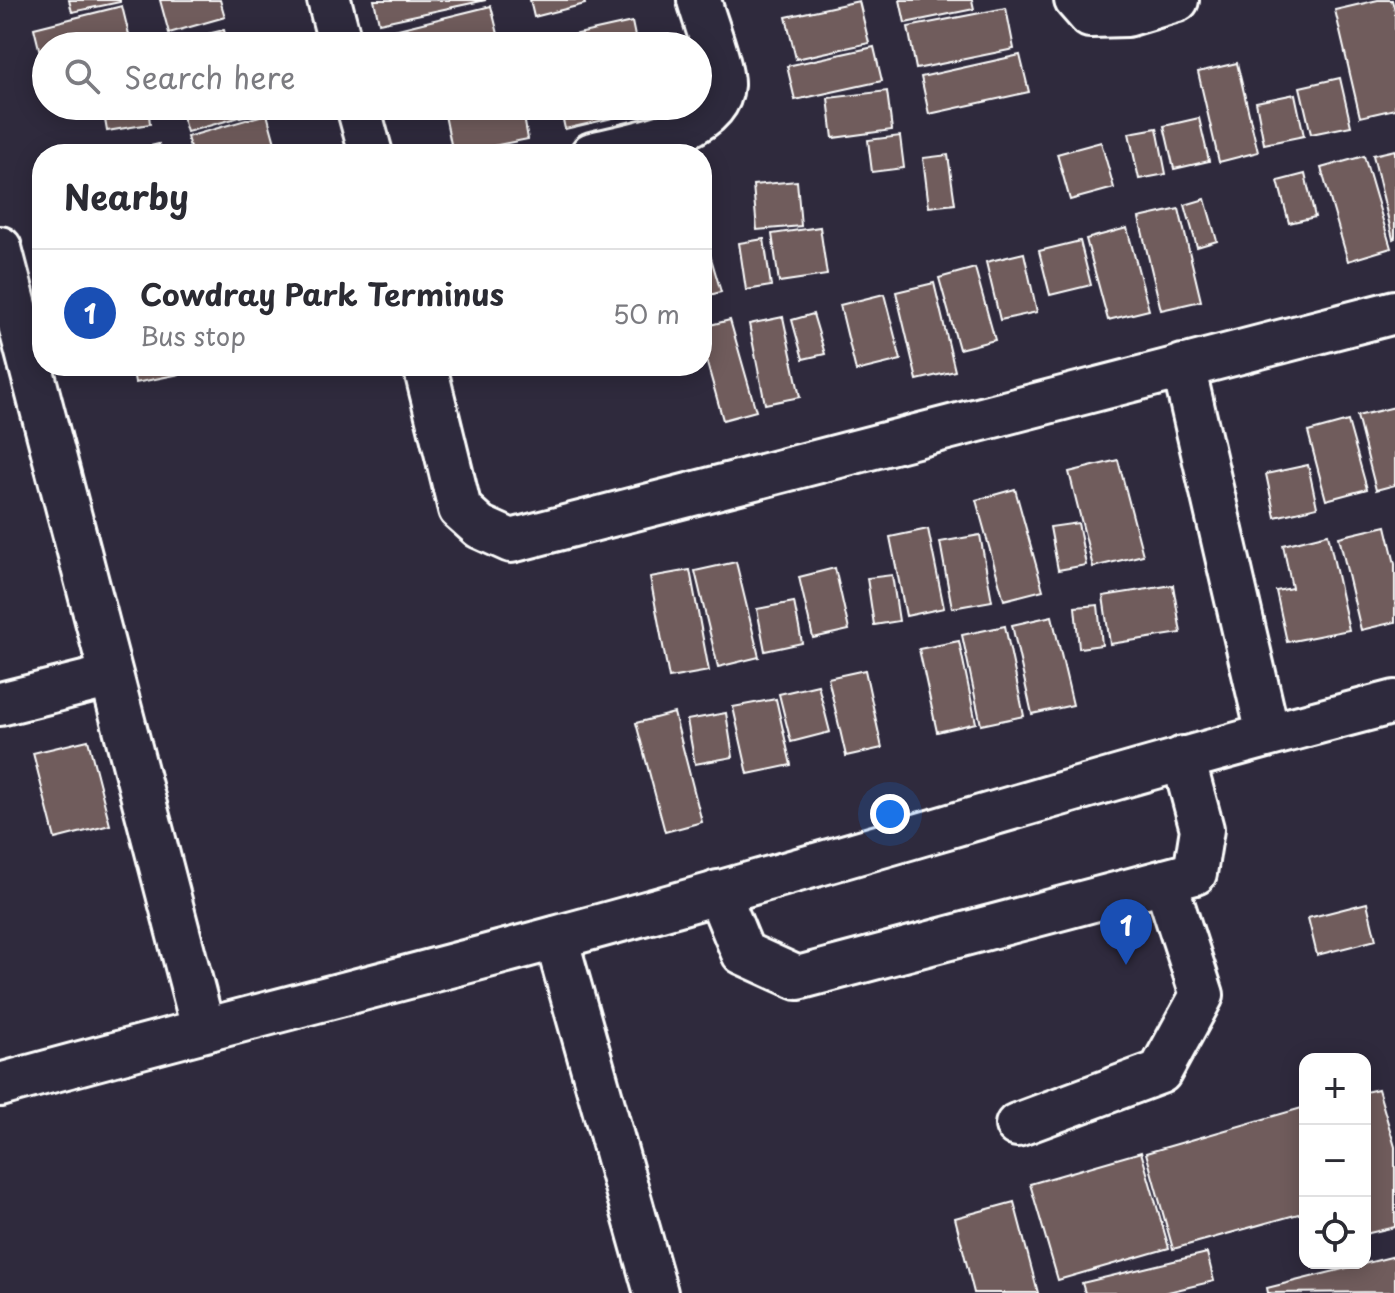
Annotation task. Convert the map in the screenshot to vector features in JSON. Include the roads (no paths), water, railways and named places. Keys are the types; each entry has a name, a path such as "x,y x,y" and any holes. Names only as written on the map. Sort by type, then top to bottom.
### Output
{"street":[{"path":"329,0 337,32"},
{"path":"699,0 708,32"},
{"path":"1076,0 1090,16 1127,15 1177,0"},
{"path":"712,48 722,85 712,110"},
{"path":"362,120 368,144"},
{"path":"628,144 692,126 700,120"},
{"path":"0,248 11,332 203,1028"},
{"path":"427,376 460,509 480,527 511,541 1395,312"},
{"path":"1183,366 1268,734"},
{"path":"0,704 108,677"},
{"path":"0,1085 203,1028 556,938 1268,734 1395,702"},
{"path":"718,892 743,953 798,978 1195,873 1202,829 1183,758"},
{"path":"1017,1125 1160,1072 1202,995 1165,881"},
{"path":"556,938 652,1292"}],"place":[{"name":"Cowdray Park Terminus","path":"1126,965"}]}
